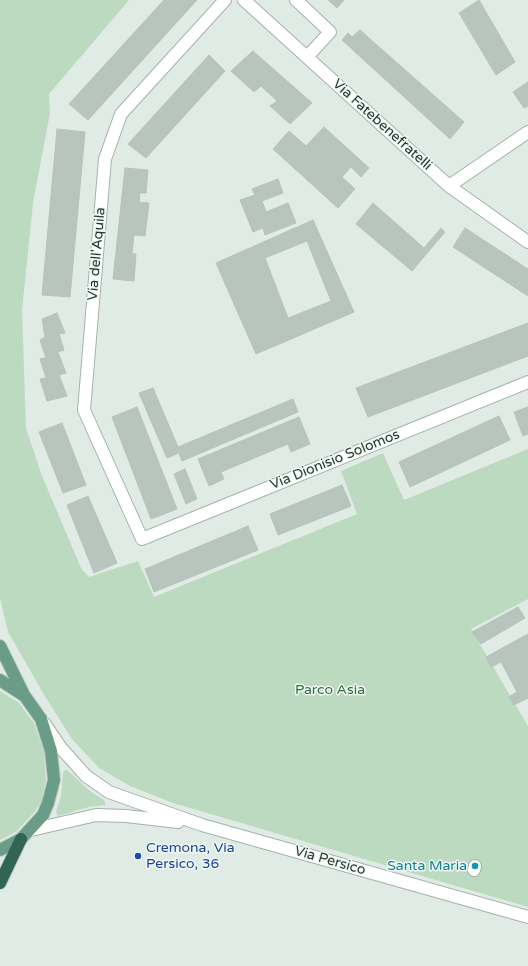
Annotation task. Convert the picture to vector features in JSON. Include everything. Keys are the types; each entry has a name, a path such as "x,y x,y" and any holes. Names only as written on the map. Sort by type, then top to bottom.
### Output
{"highway":[{"path":"0,883 21,839"}],"main road":[{"path":"0,646 24,695 41,719 51,751 54,780 43,815 31,830 21,839 0,850"},
{"path":"0,680 24,695"}],"street":[{"name":"Via dell'Aquila","path":"142,539 84,410 104,159 121,114 225,0"},
{"name":"Via Fatebenefratelli","path":"244,0 449,186 528,242"},
{"path":"296,0 330,32 308,57"},
{"path":"449,186 528,132"},
{"name":"Via Dionisio Solomos","path":"142,539 528,382"},
{"name":"Via Persico","path":"41,719 61,748 86,776 109,792 202,825 528,916"},
{"name":"Via Persico","path":"31,830 96,815 126,816 202,825"}],"green space":[{"name":"Parco Asia","path":"0,0 129,0 49,94 50,113 33,203 22,310 26,428 42,476 81,568 89,577 138,561 154,597 357,514 341,471 383,453 404,500 528,449 528,599 471,629 528,726 528,907 173,803 130,786 99,768 72,739 46,698 8,632 0,598"},
{"path":"0,691 19,703 34,723 44,752 46,780 41,802 36,810 16,832 0,840"},
{"path":"67,770 91,792 104,800 106,805 89,807 58,816 56,812 61,796 63,773"}],"building":[{"path":"164,0 197,0 88,120 69,104"},
{"path":"328,0 344,0 337,8"},
{"path":"479,0 515,62 496,75 459,13"},
{"path":"360,30 464,122 450,139 342,40 348,33 352,37"},
{"path":"253,51 312,103 290,124 270,106 277,101 261,86 254,92 231,71"},
{"path":"209,55 225,71 146,158 128,144"},
{"path":"528,82 528,106 524,108 513,92"},
{"path":"324,127 369,168 361,177 351,167 342,177 355,189 338,208 273,149 289,131 306,146"},
{"path":"57,129 85,132 70,297 42,295"},
{"path":"125,168 148,170 146,193 140,193 139,202 149,203 145,236 134,235 132,254 136,254 134,281 113,279"},
{"path":"278,179 283,193 262,201 266,212 288,203 296,223 265,235 263,228 253,232 240,200 255,195 252,189"},
{"path":"373,203 424,248 441,228 445,232 412,271 356,224"},
{"path":"313,220 354,312 256,354 216,263","holes":["307,241 331,301 288,318 265,258"]},
{"path":"465,228 528,269 528,296 453,247"},
{"path":"57,313 65,333 59,334 64,350 58,352 66,373 59,375 67,396 47,401 40,379 46,378 40,359 46,358 40,340 45,337 42,319"},
{"path":"528,323 528,356 368,417 356,388"},
{"path":"153,388 178,447 293,399 298,412 182,461 179,453 167,458 139,393"},
{"path":"137,407 177,509 151,519 112,417"},
{"path":"528,407 528,434 523,436 514,412"},
{"path":"499,416 510,440 410,487 399,462"},
{"path":"299,417 310,444 291,452 288,444 221,472 224,479 209,486 198,459"},
{"path":"62,423 86,485 63,493 39,432"},
{"path":"185,469 197,499 186,504 174,474"},
{"path":"342,485 351,506 278,535 270,514"},
{"path":"88,496 117,563 94,573 67,505"},
{"path":"248,526 258,550 154,592 145,569"},
{"path":"518,607 525,618 481,644 472,632"},
{"path":"528,634 528,698 514,705 509,697 517,692 501,662 491,667 486,657"}],"place":[{"name":"Cremona, Via Persico, 36","path":"138,856"},
{"name":"Santa Maria","path":"475,866"}]}
